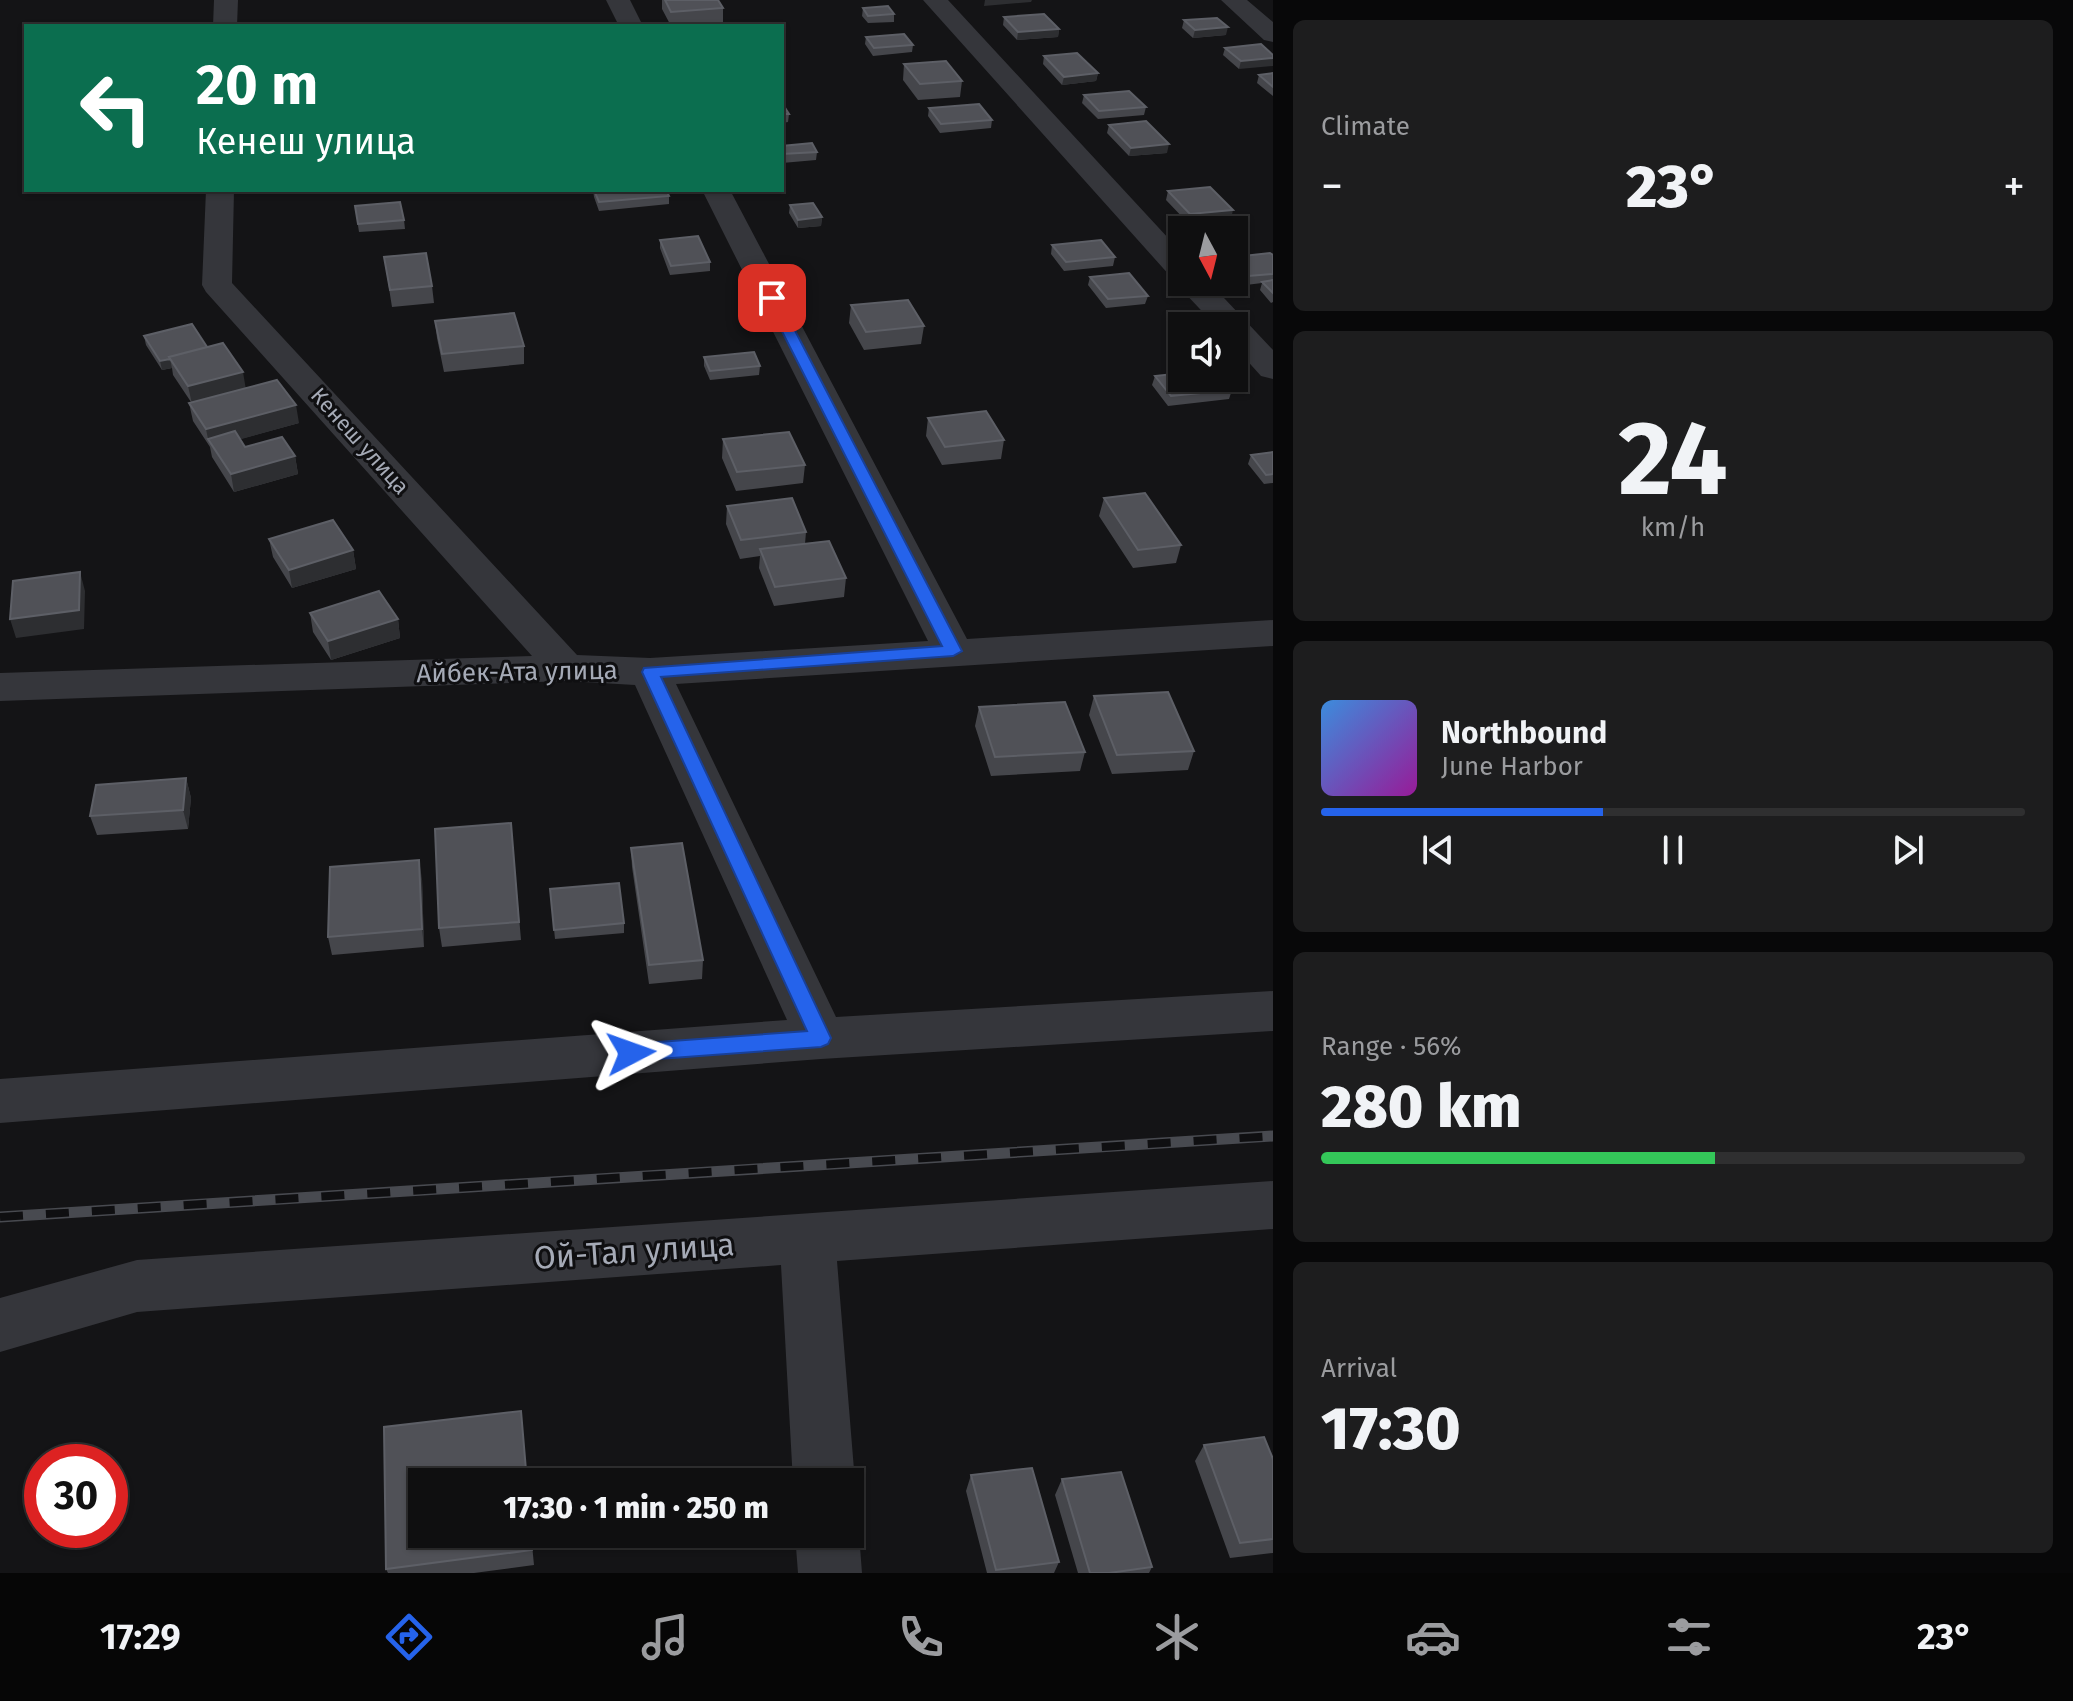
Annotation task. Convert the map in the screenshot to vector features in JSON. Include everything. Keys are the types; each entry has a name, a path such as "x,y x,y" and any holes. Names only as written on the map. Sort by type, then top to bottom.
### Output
{"street":[{"path":"225,24 226,0"},
{"path":"618,0 630,24"},
{"path":"935,0 1168,256"},
{"path":"1233,0 1273,35"},
{"name":"Кенеш улица","path":"220,192 217,285 566,668"},
{"path":"717,192 953,651"},
{"path":"1205,296 1219,312"},
{"path":"1248,343 1273,369"},
{"name":"Айбек-Ата улица","path":"0,687 566,668 650,672 1273,633"},
{"path":"650,672 821,1038"},
{"path":"0,1101 821,1038 1273,1011"},
{"name":"Ой-Тал улица","path":"0,1325 137,1286 1273,1205"},
{"path":"807,1238 823,1468"},
{"path":"828,1548 830,1573"}],"building":[{"path":"665,0 718,0 723,8 671,12"},
{"path":"888,6 894,14 868,16 863,8"},
{"path":"1044,14 1059,29 1018,32 1004,17"},
{"path":"1217,18 1228,27 1195,30 1184,20"},
{"path":"904,34 913,45 874,48 866,37"},
{"path":"1261,44 1273,58 1241,61 1225,48"},
{"path":"1077,53 1098,73 1064,77 1044,56"},
{"path":"946,61 962,81 920,84 904,64"},
{"path":"1273,73 1273,87 1259,75"},
{"path":"1129,91 1146,107 1099,111 1084,95"},
{"path":"979,104 992,120 941,124 929,108"},
{"path":"1146,121 1169,144 1131,148 1109,125"},
{"path":"812,143 817,152 784,154 784,146"},
{"path":"1210,187 1233,210 1190,214 1168,191"},
{"path":"595,192 667,192 669,196 599,202"},
{"path":"400,202 404,220 358,224 355,206"},
{"path":"813,203 822,217 798,220 790,205"},
{"path":"698,236 710,262 671,266 660,240"},
{"path":"1101,240 1115,257 1066,262 1052,245"},
{"path":"426,253 432,286 390,290 384,257"},
{"path":"1248,255 1273,255 1273,274 1248,276"},
{"path":"1129,273 1148,296 1108,299 1090,277"},
{"path":"1273,280 1273,293 1262,282"},
{"path":"908,300 924,326 866,332 851,305"},
{"path":"514,313 524,346 442,354 435,321"},
{"path":"192,324 207,347 170,359 160,361 144,336"},
{"path":"223,343 243,372 188,386 169,357"},
{"path":"754,352 760,366 710,371 704,357"},
{"path":"1168,375 1168,392 1212,392 1171,396 1155,376"},
{"path":"277,380 296,405 206,429 189,403"},
{"path":"986,411 1004,440 945,447 928,418"},
{"path":"235,431 245,447 282,437 295,456 231,474 208,439"},
{"path":"789,432 805,465 737,472 723,439"},
{"path":"1273,452 1273,474 1266,475 1251,455"},
{"path":"1145,493 1181,545 1138,550 1104,498"},
{"path":"792,498 806,532 741,540 727,506"},
{"path":"333,520 353,550 289,570 269,539"},
{"path":"829,541 846,578 775,587 760,549"},
{"path":"80,572 79,610 10,619 13,581"},
{"path":"379,591 398,619 328,641 310,613"},
{"path":"1168,692 1194,751 1117,755 1094,696"},
{"path":"1065,702 1085,752 995,757 979,707"},
{"path":"186,778 183,810 90,816 96,785"},
{"path":"511,823 519,922 439,928 435,829"},
{"path":"682,843 703,960 649,965 631,848"},
{"path":"419,860 422,929 328,937 330,867"},
{"path":"619,883 624,923 554,930 550,889"},
{"path":"521,1411 526,1468 408,1468 408,1548 532,1550 386,1569 384,1427"},
{"path":"1264,1437 1273,1459 1273,1539 1240,1543 1204,1445"},
{"path":"1032,1468 1059,1562 996,1570 971,1475"},
{"path":"1121,1472 1152,1567 1090,1573 1062,1479"}],"railway":[{"path":"0,1217 1273,1136"}],"route":[{"path":"631,1053 821,1038 650,672 953,651 772,298"}]}
